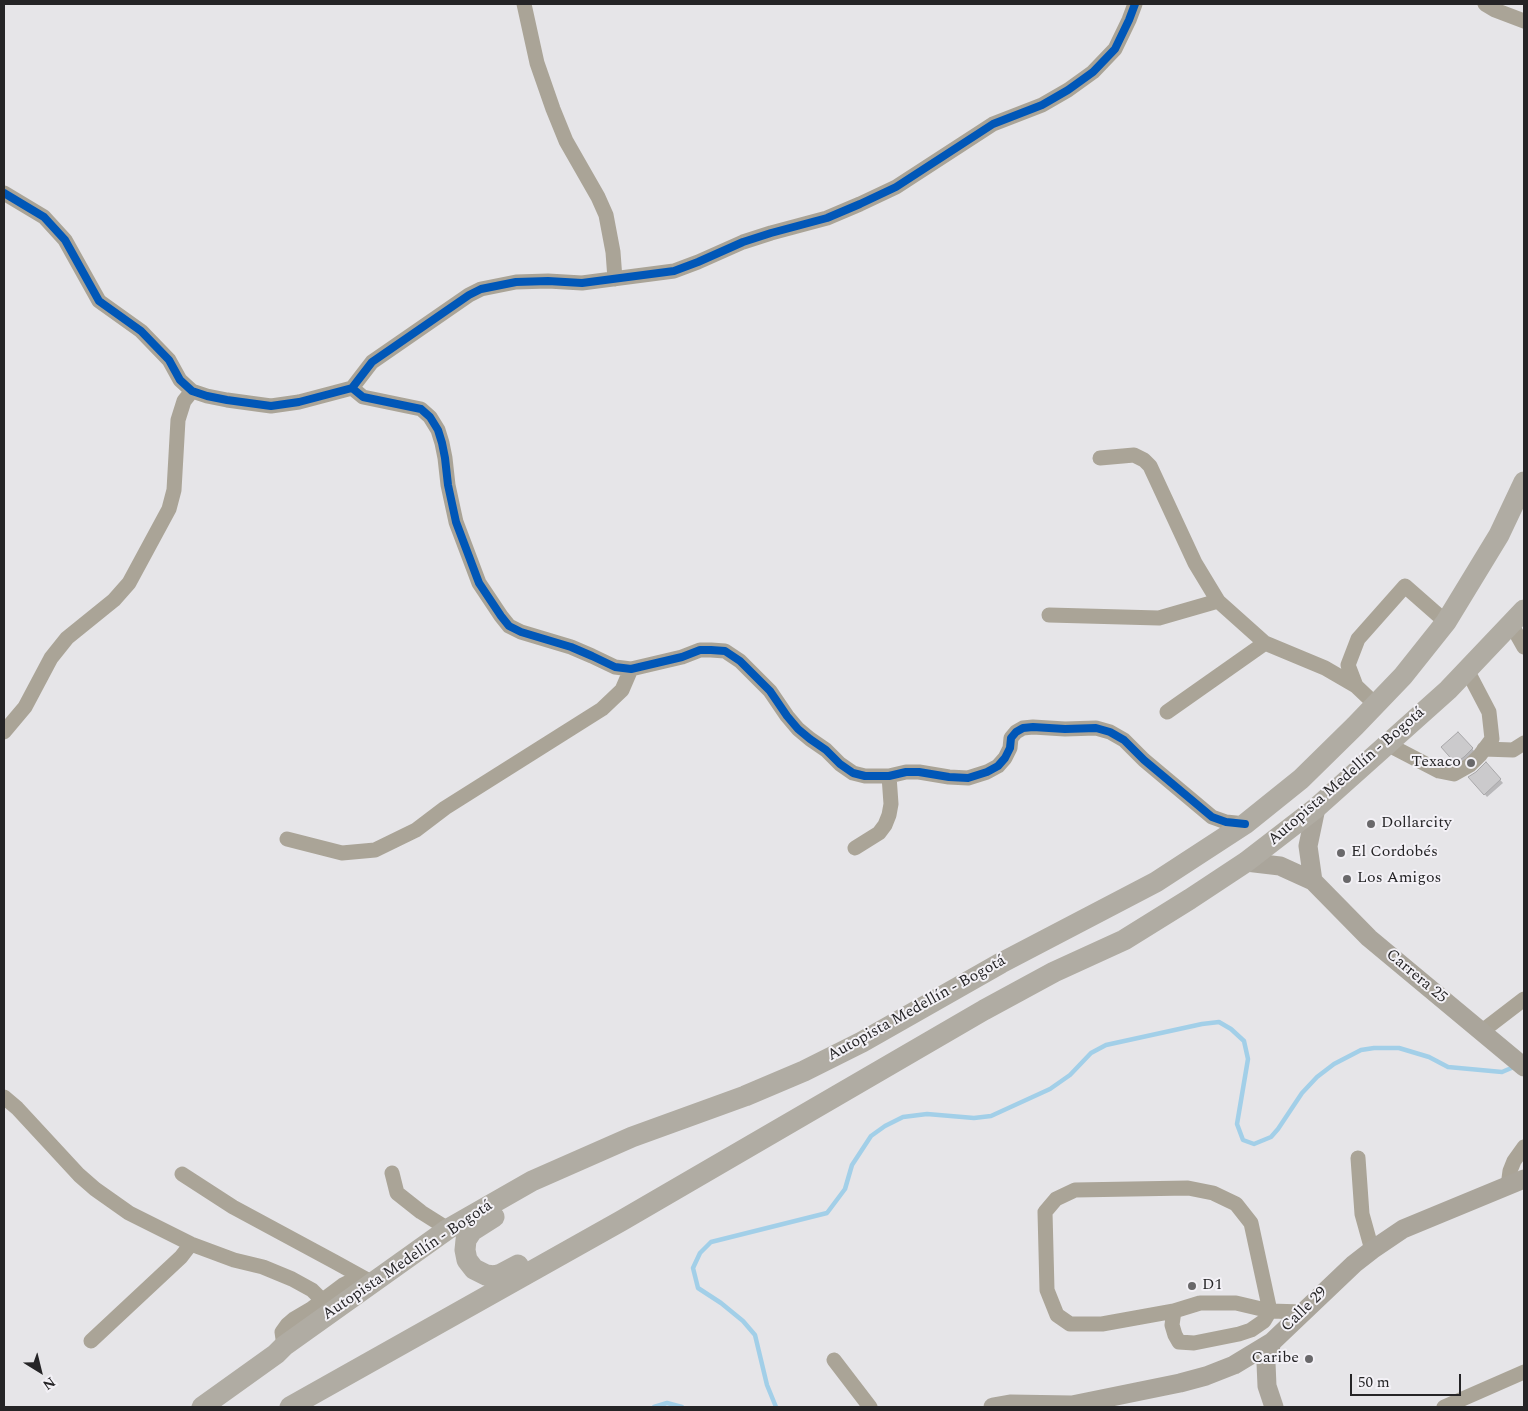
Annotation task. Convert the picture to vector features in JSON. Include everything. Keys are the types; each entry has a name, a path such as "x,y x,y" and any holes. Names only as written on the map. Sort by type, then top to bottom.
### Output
{"highway":[{"name":"Autopista Medellín - Bogotá","path":"202,1407 276,1354 284,1346 448,1230 532,1181 632,1137 745,1096 804,1071 862,1042 1000,963 1156,882 1245,824 1301,779 1403,676 1446,622 1499,535 1524,482"},
{"path":"1499,535 1524,519"},
{"name":"Autopista Medellín - Bogotá","path":"290,1407 621,1221 984,1010 1054,972 1124,940 1246,862 1316,808 1448,690 1518,617"},
{"path":"621,1221 592,1222 502,1274 486,1275 474,1269 467,1260 466,1240 480,1224 538,1192 613,1161 632,1137"}],"main road":[{"path":"1313,881 1308,846 1316,808"},
{"name":"Carrera 25","path":"1246,862 1280,866 1313,881 1369,938 1518,1061"},
{"name":"Calle 29","path":"994,1407 1010,1404 1077,1406 1180,1383 1206,1376 1234,1365 1272,1342 1347,1271 1372,1250 1403,1229 1516,1182"},
{"path":"1272,1342 1266,1363 1267,1386 1274,1407"}],"street":[{"path":"524,4 537,63 553,109 566,141 598,197 606,215 613,252 615,279"},
{"path":"4,193 44,217 65,240 99,301 141,331 169,360 180,380 192,391 227,400 271,406 299,402 352,388 372,362 481,289 516,282 582,283 674,271 762,236 827,218 896,187 994,124 1042,104 1068,90 1093,72 1115,49 1136,4"},
{"path":"1486,4 1495,10 1524,21"},
{"path":"352,388 364,397 420,409 430,417 438,430 442,443 456,522 479,583 501,616 510,626 520,632 571,647 614,667 631,668 682,657 700,650 724,651 740,661 770,691 798,729 826,750 840,764 853,773 865,776 889,776 906,772 919,772 949,778 968,778 998,766 1010,748 1011,738 1023,728 1096,728 1110,732 1124,740 1144,760 1212,818 1245,824"},
{"path":"4,732 25,707 51,658 67,638 114,600 129,583 169,509 174,490 178,420 184,401 192,391"},
{"path":"1100,458 1134,455 1144,460 1150,466 1195,563 1218,601 1265,643 1325,668 1356,686 1376,705"},
{"path":"1356,686 1348,665 1358,639 1406,586 1446,622"},
{"path":"1049,614 1159,618 1218,601"},
{"path":"1518,617 1524,647"},
{"path":"1167,712 1265,643"},
{"path":"287,839 342,853 375,850 416,830 445,808 602,710 622,690 631,668"},
{"path":"1387,744 1438,770 1454,774 1480,755 1492,739 1488,712 1467,670"},
{"path":"1484,749 1513,750 1524,743"},
{"path":"854,848 879,833 885,825 891,804 889,776"},
{"path":"1481,1032 1524,1000"},
{"path":"4,1097 17,1108 79,1175 129,1213 191,1244 234,1260 263,1267 292,1279 312,1290 322,1300"},
{"path":"1516,1182 1510,1171 1514,1161 1524,1147"},
{"path":"1358,1158 1362,1214 1372,1250"},
{"path":"392,1173 396,1193 420,1212 448,1230"},
{"path":"182,1174 233,1207 373,1283"},
{"path":"1174,1311 1172,1325 1174,1335 1179,1342 1194,1343 1251,1330 1264,1321 1270,1311 1251,1223 1236,1204 1212,1193 1188,1188 1075,1190 1056,1199 1045,1212 1047,1290 1057,1315 1070,1324 1102,1324 1174,1311 1200,1303 1236,1303 1270,1311 1303,1312"},
{"path":"91,1341 181,1257 191,1244"},
{"path":"284,1346 282,1332 287,1325 322,1300 350,1281 373,1283"},
{"path":"834,1360 870,1407"},
{"path":"1444,1407 1524,1372"}],"building":[{"path":"1458,732 1473,748 1455,763 1441,747"},
{"path":"1486,762 1501,779 1484,795 1468,777"}],"waterway":[{"path":"776,1407 767,1385 755,1335 743,1321 721,1303 698,1288 693,1268 700,1253 711,1242 827,1213 845,1189 852,1165 871,1136 903,1117 927,1114 974,1118 991,1116 1050,1089 1070,1075 1091,1053 1106,1045 1219,1022 1231,1029 1244,1041 1248,1059 1237,1124 1243,1140 1254,1144 1271,1137 1302,1093 1317,1077 1334,1064 1361,1050 1399,1048 1429,1057 1448,1067 1502,1072 1516,1066"},
{"path":"654,1407 667,1403 682,1407"}],"cycle path":[{"path":"4,193 44,217 65,240 99,301 141,331 169,360 180,380 192,391 227,400 271,406 299,402 352,388 372,362 469,295 481,289 516,282 582,283 674,271 743,242 827,218 896,187 993,124 1042,105 1068,90 1093,72 1115,49 1135,4"},
{"path":"352,388 363,397 421,409 430,417 438,430 442,443 456,522 479,583 509,626 521,632 571,647 615,667 631,669 682,657 700,650 725,651 740,661 770,691 798,729 826,750 840,764 853,773 865,776 889,776 906,772 919,772 968,778 998,766 1010,748 1011,738 1023,728 1096,728 1110,732 1124,740 1144,760 1212,817 1226,822 1245,824"}],"place":[{"name":"Texaco","path":"1471,763"},
{"name":"Dollarcity","path":"1371,824"},
{"name":"El Cordobés","path":"1341,853"},
{"name":"Los Amigos","path":"1347,879"},
{"name":"D1","path":"1192,1286"},
{"name":"Caribe","path":"1309,1359"}]}
